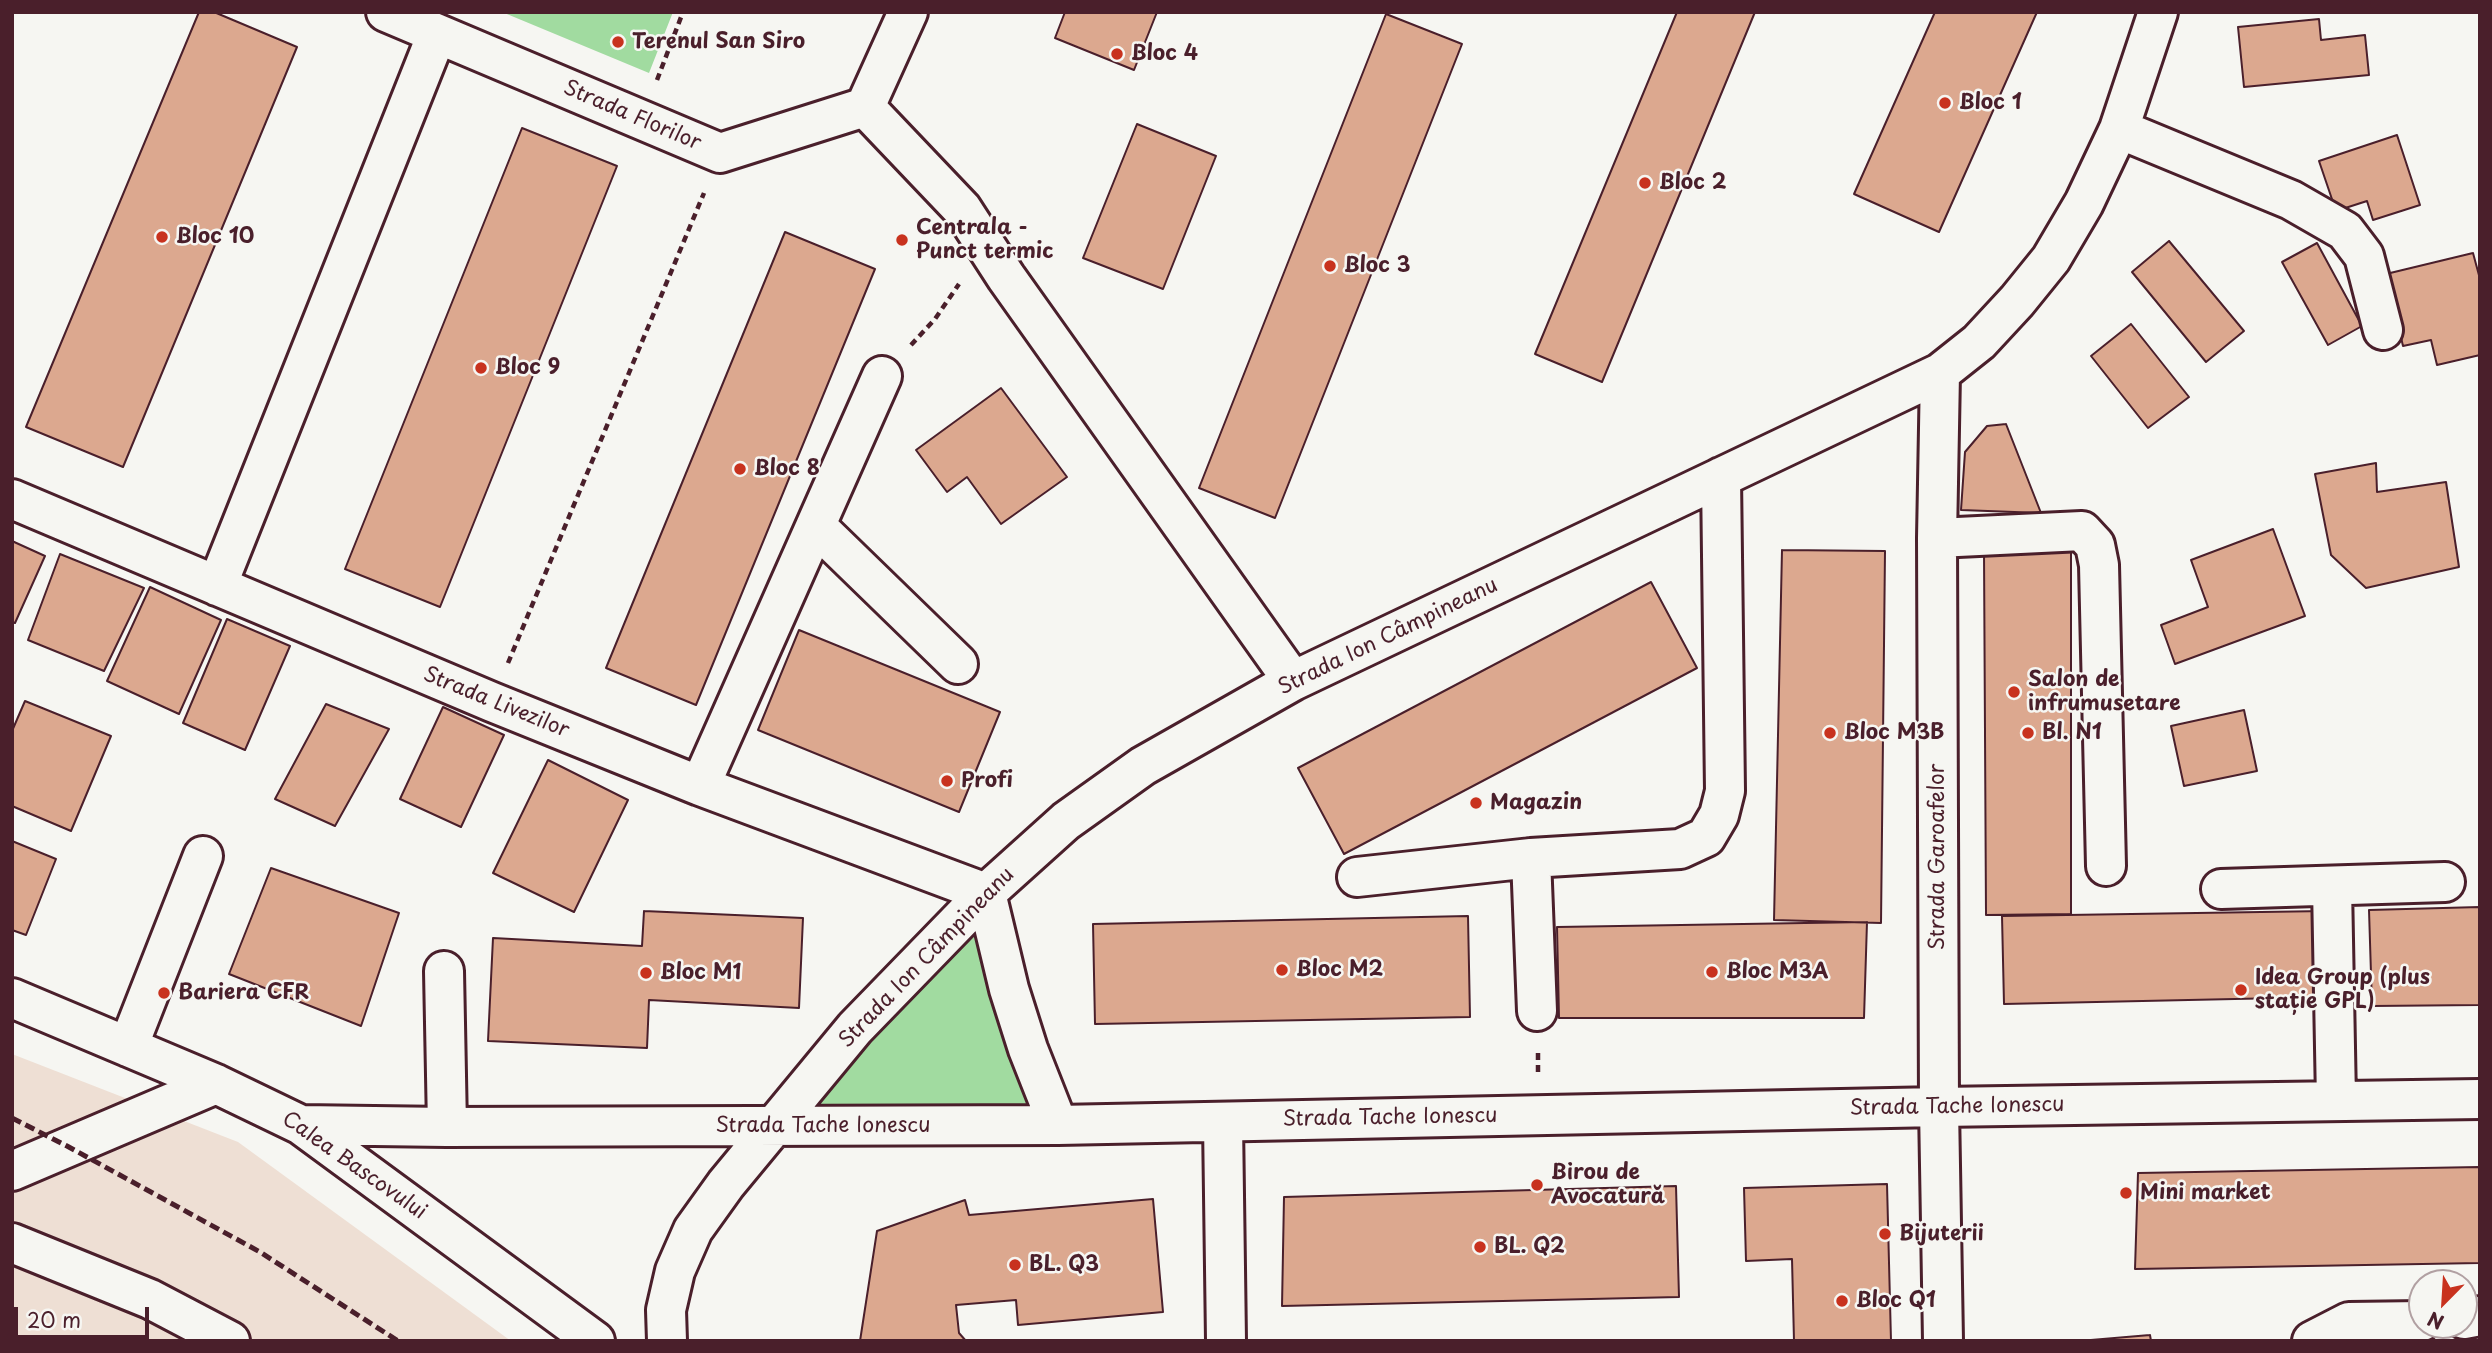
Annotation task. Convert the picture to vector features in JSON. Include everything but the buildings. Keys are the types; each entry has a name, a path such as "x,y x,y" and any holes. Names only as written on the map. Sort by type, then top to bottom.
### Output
{"street":[{"name":"Strada Florilor","path":"386,12 720,153 865,107"},
{"path":"908,12 865,107 962,209 1293,681"},
{"name":"Strada Ion Câmpineanu","path":"667,1341 666,1310 675,1271 694,1230 726,1184 855,1028 986,893 1066,821 1143,766 1293,681 1940,373 1979,342 2050,260 2084,203 2119,128 2158,12"},
{"path":"217,586 437,34"},
{"path":"2119,128 2291,200 2345,231 2364,256 2383,330"},
{"name":"Strada Garoafelor","path":"1940,373 1937,538 1939,1107 1943,1341"},
{"path":"700,786 882,376"},
{"path":"1357,877 1531,858 1681,849 1706,836 1719,815 1725,791 1721,477"},
{"name":"Strada Livezilor","path":"12,499 492,702 700,786 986,893"},
{"path":"816,526 958,664"},
{"path":"1937,538 2082,531 2095,545 2099,565 2106,866"},
{"path":"128,1047 203,856"},
{"path":"1531,858 1537,1012"},
{"path":"2221,889 2445,882"},
{"path":"2332,886 2336,1101"},
{"path":"986,893 1009,989 1028,1049 1058,1125"},
{"path":"443,971 447,1127"},
{"name":"Calea Bascovului","path":"12,998 216,1084 301,1125 595,1341"},
{"path":"12,1171 216,1084"},
{"name":"Strada Tache Ionescu","path":"301,1125 1058,1125 2480,1099"},
{"path":"1223,1122 1226,1341"},
{"path":"12,1243 150,1299 230,1341"},
{"path":"2312,1341 2349,1322 2408,1321"}],"path":[{"path":"642,120 683,12"},
{"path":"492,702 720,153"},
{"path":"882,376 935,319 986,246"},
{"path":"1537,1012 1538,1115"}],"shaded area":[{"path":"12,1054 238,1142 511,1341 12,1341"}],"green space":[{"name":"Terenul San Siro","path":"502,12 673,12 649,73"},
{"path":"986,893 1058,1125 774,1125"}],"railway":[{"path":"12,1118 260,1252 398,1341"}],"place":[{"name":"Terenul San Siro","path":"618,42"},
{"name":"Bloc 4","path":"1117,54"},
{"name":"Bloc 1","path":"1945,103"},
{"name":"Bloc 2","path":"1645,183"},
{"name":"Bloc 10","path":"162,237"},
{"name":"Centrala - Punct termic","path":"902,240"},
{"name":"Bloc 3","path":"1330,266"},
{"name":"Bloc 9","path":"481,368"},
{"name":"Bloc 8","path":"740,469"},
{"name":"Salon de infrumusetare","path":"2014,692"},
{"name":"Bloc M3B","path":"1830,733"},
{"name":"Bl. N1","path":"2028,733"},
{"name":"Profi","path":"947,781"},
{"name":"Magazin","path":"1476,803"},
{"name":"Bloc M2","path":"1282,970"},
{"name":"Bloc M3A","path":"1712,972"},
{"name":"Bloc M1","path":"646,973"},
{"name":"Idea Group (plus stație GPL)","path":"2241,990"},
{"name":"Bariera CFR","path":"164,993"},
{"name":"Birou de Avocatură","path":"1537,1185"},
{"name":"Mini market","path":"2126,1193"},
{"name":"Bijuterii","path":"1885,1234"},
{"name":"BL. Q2","path":"1480,1247"},
{"name":"BL. Q3","path":"1015,1265"},
{"name":"Bloc Q1","path":"1842,1301"}]}
